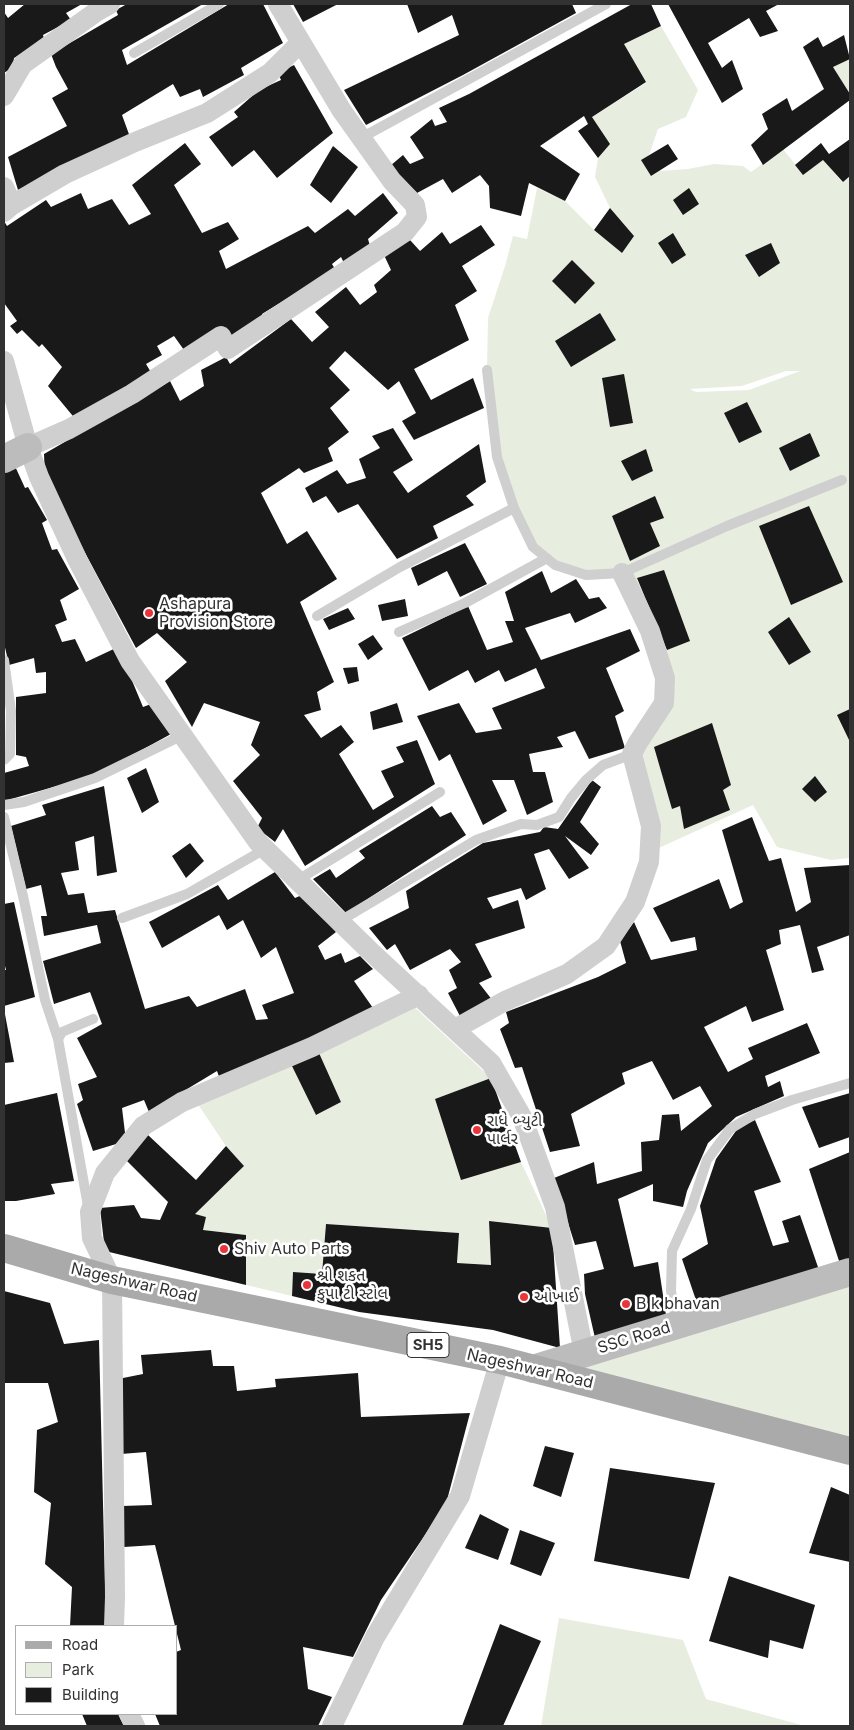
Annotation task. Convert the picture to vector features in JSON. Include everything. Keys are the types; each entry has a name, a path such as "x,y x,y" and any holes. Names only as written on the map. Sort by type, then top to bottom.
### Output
{"main road":[{"name":"Nageshwar Road","path":"4,1248 112,1280 500,1360 850,1451"}],"street":[{"path":"4,96 23,64 110,4"},
{"path":"4,458 69,430 132,394 221,336 228,349 405,232 416,217 415,205 392,181 342,111 278,4"},
{"path":"4,187 8,208 65,174 134,142 207,112 270,73 301,42"},
{"path":"4,360 28,447 40,477 78,561 130,661 258,842 491,1063 522,1117 555,1207 584,1353"},
{"path":"455,1030 505,1001 568,974 606,946 635,902 649,862 651,826 632,754 664,703 664,678 650,631 622,573"},
{"path":"114,1625 112,1280 92,1238 90,1212 105,1173 142,1126 182,1102 312,1047 419,995"},
{"name":"SSC Road","path":"533,1369 850,1272"},
{"path":"332,1726 375,1637 460,1496 500,1360"}],"lane":[{"path":"134,53 219,4"},
{"path":"361,138 606,4"},
{"path":"487,370 497,457 514,508 533,547 555,565 586,575 622,573 727,526 842,480"},
{"path":"317,616 400,567 514,508"},
{"path":"399,632 465,603 547,558"},
{"path":"4,660 11,711 10,754 4,760"},
{"path":"4,805 24,802 96,778 182,734"},
{"path":"340,921 476,840 521,824 536,825 559,817 571,798 603,765 632,754"},
{"path":"298,880 440,792"},
{"path":"4,817 45,1000 58,1039 90,1212"},
{"path":"122,918 187,894 265,849"},
{"path":"58,1039 62,1032 93,1019"},
{"path":"677,1325 671,1290 672,1251 691,1209 707,1160 730,1128 755,1114 850,1082"}],"green space":[{"path":"661,26 698,90 686,117 658,129 649,155 642,160 651,176 659,171 688,169 714,164 743,166 751,172 783,149 803,174 823,160 842,182 850,176 850,858 831,860 777,847 753,805 650,852 632,754 664,703 622,574 586,575 555,565 533,547 510,510 487,370 488,318 513,236 527,239 537,188 565,201 594,230 622,253 633,235 610,208 595,177 598,158 610,144 592,117 646,83 624,44","holes":["786,371 800,371 749,390 696,392 690,389 742,386"]},
{"path":"850,59 850,94 833,67"},
{"path":"410,1003 491,1078 435,1099 461,1179 521,1162 552,1228 489,1221 491,1265 457,1263 459,1233 326,1224 322,1274 293,1272 292,1296 246,1285 246,1235 203,1230 206,1217 195,1214 244,1166 226,1146 197,1103 291,1064 317,1115 341,1102 319,1053"},
{"path":"850,1269 850,1451 533,1369"},
{"path":"559,1618 683,1640 706,1699 805,1726 541,1726"}],"building":[{"path":"25,4 82,4 66,13 71,20 43,35 45,42 14,58 13,67 4,73 4,12 8,18"},
{"path":"127,4 203,4 122,50 127,65 229,4 263,4 283,43 241,68 244,75 203,97 200,89 180,97 173,84 122,115 130,137 18,190 8,157 67,126 52,98 68,89 51,54 118,15 116,10"},
{"path":"293,4 338,4 303,22"},
{"path":"407,4 572,4 576,13 463,75 366,125 344,90 459,35 452,15 418,33"},
{"path":"632,4 651,4 661,26 624,44 646,82 592,117 610,144 598,158 578,131 588,124 584,116 540,146 580,174 565,201 529,183 521,216 490,208 489,186 480,175 452,193 443,179 417,193 390,166 403,155 410,164 424,158 410,137 432,119 435,126 447,122 439,108 469,94"},
{"path":"668,4 779,4 766,11 778,31 760,37 749,18 708,43 722,68 732,60 743,89 722,103"},
{"path":"844,35 850,59 833,67 850,94 850,100 763,165 751,145 768,129 762,114 787,98 792,111 824,89 803,47 818,37 823,47"},
{"path":"294,65 333,133 277,178 254,150 232,167 209,137 238,117 234,112 259,90 281,80 278,73"},
{"path":"850,139 850,176 843,182 823,160 803,175 795,165 821,143 829,154"},
{"path":"185,143 201,164 174,185 202,233 228,222 239,239 219,251 226,269 308,226 315,233 348,209 355,216 383,193 398,213 368,239 370,246 344,263 341,257 332,264 335,269 262,314 263,319 228,340 184,350 174,336 157,346 162,355 146,364 152,374 77,421 48,386 62,367 42,344 39,347 22,330 17,334 10,326 17,321 4,303 4,221 7,226 46,200 51,207 81,193 88,209 112,199 129,225 151,214 132,185"},
{"path":"668,144 678,159 651,176 641,160"},
{"path":"333,146 358,167 331,203 310,185"},
{"path":"689,188 699,204 683,215 673,200"},
{"path":"610,208 634,236 622,253 594,230"},
{"path":"481,225 495,245 462,266 477,291 455,305 469,340 414,369 431,400 473,378 484,408 414,440 402,421 416,413 399,381 388,390 345,351 329,368 350,390 330,408 349,432 328,448 333,461 304,473 299,468 261,493 287,544 307,531 337,579 300,602 334,682 317,692 321,710 304,715 321,738 341,725 354,742 339,754 373,810 394,797 381,771 404,762 396,747 417,740 435,784 305,866 283,829 275,842 257,828 262,818 233,781 260,755 251,745 260,722 204,703 192,727 165,681 187,662 157,633 136,648 45,478 44,454 170,381 180,401 204,386 201,370 226,357 230,364 291,319 312,342 329,327 315,312 346,287 360,305 377,292 374,285 391,270 384,255 410,240 420,251 442,232 450,244"},
{"path":"673,233 686,255 672,264 658,243"},
{"path":"771,243 780,263 759,277 745,255"},
{"path":"572,260 595,283 575,304 552,281"},
{"path":"600,313 616,340 571,367 555,341"},
{"path":"624,374 633,423 610,427 602,378"},
{"path":"747,402 762,432 739,443 724,413"},
{"path":"393,428 413,460 393,472 408,493 479,444 486,482 466,496 474,505 433,526 438,538 397,559 358,504 338,513 326,496 313,503 305,488 337,470 347,484 366,478 359,459 380,448 372,436"},
{"path":"810,433 820,456 790,471 779,448"},
{"path":"646,449 653,471 632,481 621,461"},
{"path":"14,464 25,488 28,487 47,520 42,523 52,550 57,549 79,589 60,600 67,620 55,625 62,642 75,639 86,662 118,647 143,707 151,704 171,734 96,775 4,801 4,773 29,766 26,757 16,755 16,697 46,693 46,672 36,673 34,658 9,665 4,643 4,470"},
{"path":"655,496 664,518 650,523 660,546 630,561 612,516"},
{"path":"809,506 843,582 791,605 759,526"},
{"path":"465,543 487,584 460,597 447,571 418,586 411,568"},
{"path":"664,570 690,641 667,650 637,578"},
{"path":"542,571 551,593 576,579 589,599 599,597 607,608 575,623 570,613 525,628 541,660 630,629 640,651 606,668 624,711 615,716 625,748 589,759 575,731 557,737 563,747 529,754 533,772 545,772 553,802 527,815 514,780 492,780 507,811 483,825 450,754 439,761 417,716 459,703 476,733 502,729 492,708 545,688 536,668 505,682 499,670 475,683 468,670 429,691 402,638 468,606 487,650 513,642 505,621 514,621 505,592"},
{"path":"405,599 408,616 382,621 378,605"},
{"path":"348,608 355,619 329,630 323,619"},
{"path":"789,617 811,652 789,665 768,632"},
{"path":"373,635 383,649 368,660 358,644"},
{"path":"357,667 359,681 348,684 343,668"},
{"path":"397,703 403,722 373,730 370,712"},
{"path":"850,709 850,742 837,715"},
{"path":"712,723 731,785 723,790 730,810 684,829 680,806 672,809 654,747"},
{"path":"146,768 159,802 142,813 127,778"},
{"path":"815,776 827,792 815,802 802,789"},
{"path":"592,780 601,787 580,822 599,844 591,855 565,836 589,868 569,879 549,849 534,854 546,889 526,900 521,888 487,898 493,909 518,900 525,928 475,944 492,977 479,983 493,1001 461,1018 448,993 457,988 449,970 461,962 450,949 410,970 395,944 387,950 369,928 409,908 406,891 483,843 540,832 544,827 558,829"},
{"path":"104,786 117,872 97,876 94,836 75,842 79,870 61,873 68,895 84,893 88,913 115,910 145,1009 189,996 197,1007 245,989 256,1020 268,1019 262,1005 294,993 276,947 261,958 243,920 227,930 219,915 162,948 149,922 218,885 228,900 275,872 295,898 302,895 336,932 318,946 325,960 341,953 345,963 360,956 373,969 354,981 373,1008 221,1082 217,1071 149,1112 144,1100 122,1108 126,1141 93,1151 77,1104 83,1100 78,1084 97,1077 77,1038 102,1024 90,992 54,1004 43,961 101,943 97,925 44,936 41,916 47,916 41,885 26,889 11,826 46,815 42,805"},
{"path":"432,806 440,817 451,812 466,835 346,913 313,879 330,869 336,878 365,858 359,851"},
{"path":"752,817 769,861 781,858 796,912 811,902 804,868 850,865 850,935 817,947 824,970 812,973 800,925 779,930 781,944 766,950 784,1010 752,1022 746,1006 704,1027 728,1072 753,1059 748,1048 807,1023 820,1053 765,1076 768,1087 780,1081 784,1096 736,1117 708,1143 687,1191 683,1207 653,1201 653,1184 618,1199 634,1267 658,1262 666,1315 595,1338 585,1294 584,1274 604,1269 596,1241 575,1245 554,1178 594,1162 597,1184 642,1171 641,1142 659,1140 662,1115 679,1114 681,1131 712,1106 700,1086 673,1100 652,1061 622,1073 625,1084 571,1114 580,1146 550,1152 522,1067 515,1068 500,1029 509,1023 506,1012 598,977 626,963 620,941 634,922 651,960 697,950 695,937 671,942 653,908 719,879 730,909 743,902 722,830"},
{"path":"190,843 204,861 186,878 172,856"},
{"path":"14,902 35,997 4,1006 4,970 6,970 4,962 4,904"},
{"path":"4,1009 14,1062 4,1063"},
{"path":"319,1053 341,1102 316,1115 291,1064"},
{"name":"રાધે બ્યુટી પાર્લર","path":"491,1078 521,1162 461,1180 435,1099"},
{"path":"57,1093 74,1181 51,1184 55,1194 16,1201 4,1201 4,1105"},
{"path":"850,1093 850,1137 819,1148 802,1107"},
{"path":"755,1120 781,1182 754,1191 773,1246 789,1242 782,1221 800,1215 819,1270 699,1309 682,1259 708,1244 700,1206 716,1159 738,1128"},
{"path":"148,1135 196,1180 226,1146 244,1166 195,1214 206,1217 203,1230 246,1235 246,1285 105,1251 100,1208 134,1205 141,1218 160,1220 168,1202 126,1160"},
{"path":"850,1152 850,1261 840,1264 809,1169"},
{"path":"489,1221 552,1228 560,1348 493,1330 359,1312 292,1296 293,1272 322,1274 326,1224 459,1233 457,1263 491,1265"},
{"path":"4,1291 50,1303 64,1344 99,1340 106,1625 70,1625 72,1587 45,1564 51,1503 34,1492 37,1430 58,1422 48,1383 4,1383"},
{"path":"211,1350 213,1366 234,1366 237,1391 276,1387 275,1379 358,1373 361,1417 470,1413 446,1504 381,1600 353,1657 303,1647 308,1689 332,1697 318,1726 160,1726 155,1715 178,1715 178,1651 181,1650 178,1638 178,1625 175,1625 155,1545 124,1547 122,1506 152,1505 146,1452 121,1454 118,1379 143,1374 141,1355"},
{"path":"545,1446 574,1453 561,1497 533,1486"},
{"path":"610,1468 715,1483 689,1579 594,1561"},
{"path":"831,1487 850,1495 850,1562 809,1553"},
{"path":"480,1514 509,1529 498,1560 465,1548"},
{"path":"520,1530 555,1543 541,1576 510,1564"},
{"path":"729,1576 815,1605 803,1649 770,1640 768,1658 709,1641"},
{"path":"500,1624 541,1641 503,1726 462,1726"},
{"path":"82,1715 118,1715 124,1726 87,1726"}],"place":[{"name":"Ashapura Provision Store","path":"149,613"},
{"name":"રાધે બ્યુટી પાર્લર","path":"477,1130"},
{"name":"Shiv Auto Parts","path":"224,1249"},
{"name":"શ્રી શકત કુપા ટી સ્ટોલ","path":"307,1285"},
{"name":"ઓખાઈ","path":"524,1297"},
{"name":"B k bhavan","path":"626,1304"}]}
